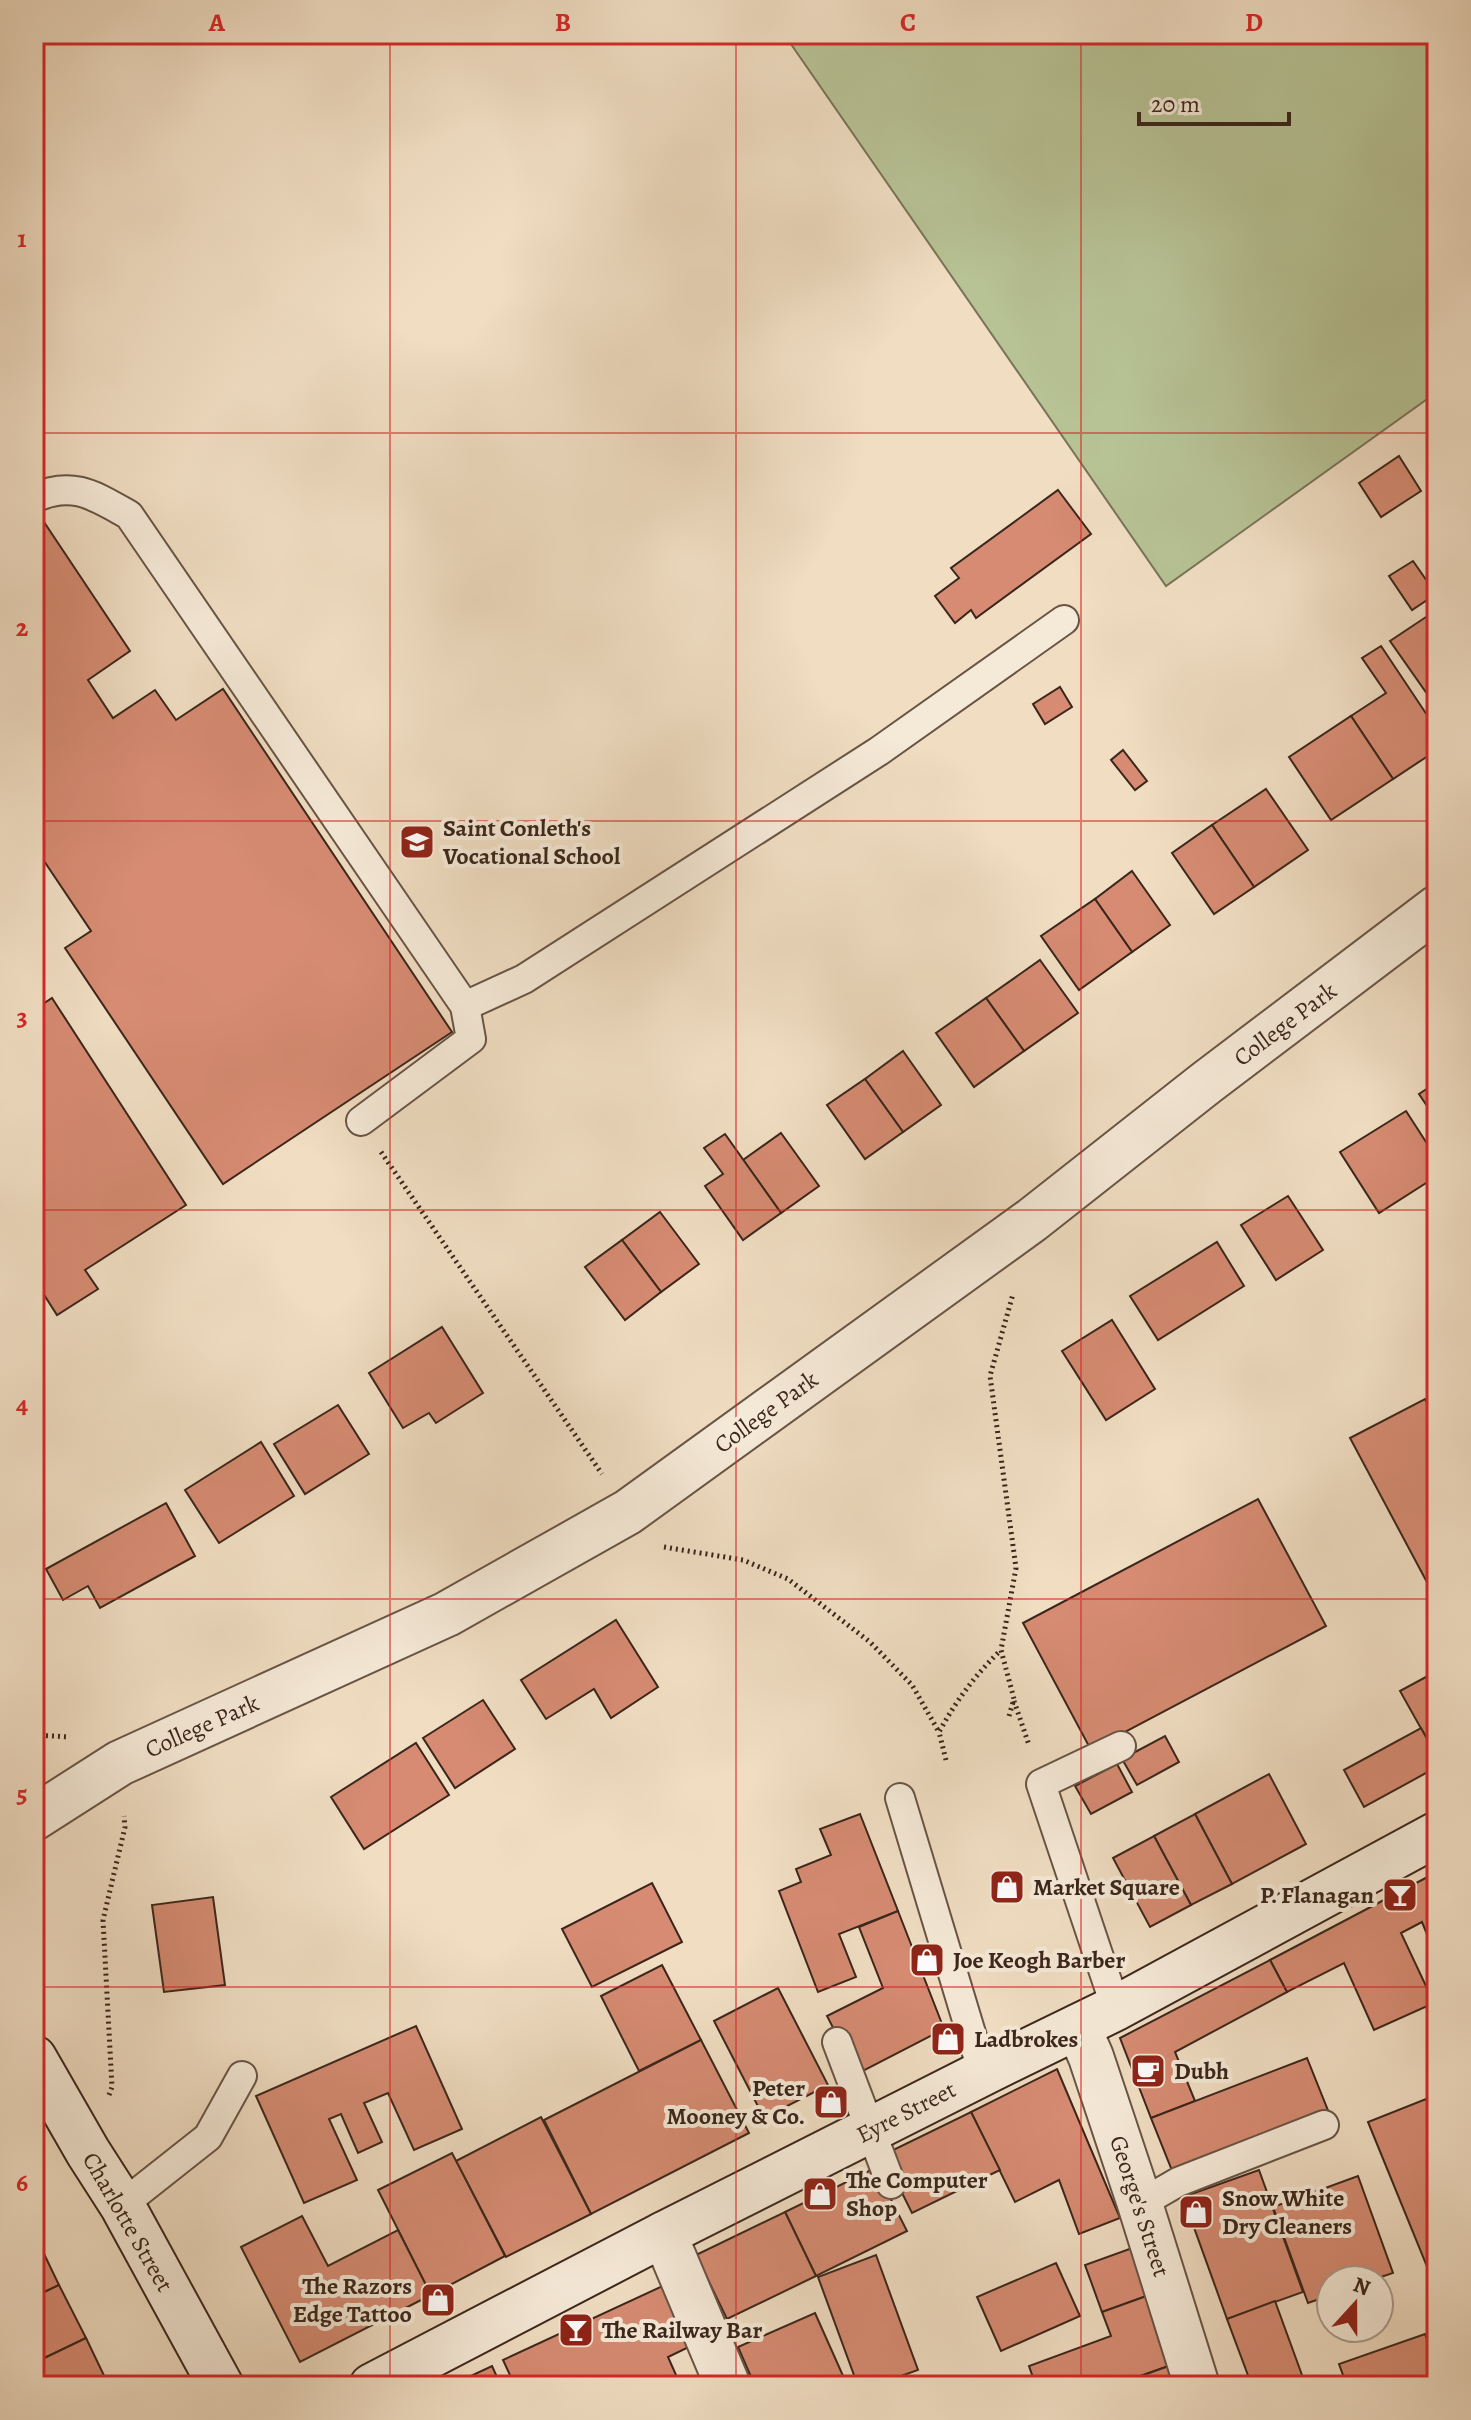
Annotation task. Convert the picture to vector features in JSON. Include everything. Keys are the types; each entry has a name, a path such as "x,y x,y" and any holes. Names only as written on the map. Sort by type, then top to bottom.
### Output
{"street":[{"name":"College Park","path":"34,1818 120,1763 447,1614 628,1512 1032,1220 1437,908"},
{"name":"Eyre Street","path":"372,2386 664,2234 1097,2018 1436,1839"},
{"name":"George's Street","path":"1097,2018 1091,2057 1197,2386"},
{"name":"Charlotte Street","path":"36,2067 122,2205 221,2386"},
{"path":"664,2234 728,2386"}],"lane":[{"path":"34,498 51,490 88,492 129,515 465,1006 471,1039 361,1121"},
{"path":"465,1006 524,979 853,768 1064,620"},
{"path":"1097,2018 1041,1784 1121,1746"},
{"path":"900,1798 983,2073"},
{"path":"837,2042 891,2184"},
{"path":"122,2205 208,2137 242,2076"},
{"path":"1140,2204 1178,2182 1324,2125"}],"path":[{"path":"1014,1290 990,1376 1016,1568 1001,1650 1041,1784"},
{"path":"946,1760 939,1732 975,1675 1001,1650"},
{"path":"1009,1716 1014,1699"},
{"path":"34,1735 73,1737 120,1763 125,1827 103,1920 112,2087 88,2152"}],"green space":[{"path":"784,34 1437,34 1437,392 1166,586"}],"building":[{"path":"1399,456 1421,491 1381,517 1359,483"},
{"path":"1058,490 1091,534 976,618 971,610 955,623 935,596 959,578 951,568"},
{"path":"36,510 130,651 88,680 113,718 155,690 176,720 223,689 452,1032 223,1184 65,948 91,931 34,846"},
{"path":"1413,561 1436,594 1412,610 1389,576"},
{"path":"1426,617 1437,632 1437,708 1390,641"},
{"path":"1381,646 1437,730 1437,750 1393,779 1351,716 1386,693 1362,658"},
{"path":"1060,687 1072,707 1045,724 1033,704"},
{"path":"1351,716 1393,779 1331,820 1289,757"},
{"path":"1123,750 1147,781 1135,790 1111,760"},
{"path":"1266,789 1308,850 1254,887 1212,825"},
{"path":"1212,825 1254,887 1214,914 1172,853"},
{"path":"1132,871 1170,925 1132,952 1095,899"},
{"path":"1095,899 1132,952 1079,990 1041,936"},
{"path":"1040,960 1078,1013 1024,1051 986,998"},
{"path":"52,998 186,1205 85,1270 98,1289 57,1315 34,1279 34,1010"},
{"path":"986,998 1024,1051 974,1087 936,1033"},
{"path":"903,1051 941,1105 903,1132 865,1079"},
{"path":"865,1079 903,1132 865,1159 827,1105"},
{"path":"1437,1082 1437,1121 1419,1094"},
{"path":"1406,1111 1437,1159 1437,1176 1379,1213 1340,1152"},
{"path":"781,1133 819,1186 781,1213 743,1160"},
{"path":"725,1134 781,1213 743,1240 705,1186 723,1174 704,1148"},
{"path":"1288,1196 1323,1250 1276,1280 1241,1225"},
{"path":"660,1212 699,1264 661,1292 622,1240"},
{"path":"622,1240 661,1292 625,1320 585,1267"},
{"path":"1217,1242 1244,1286 1158,1340 1130,1296"},
{"path":"1112,1320 1155,1389 1106,1420 1062,1351"},
{"path":"442,1327 483,1393 436,1423 429,1413 403,1428 369,1373"},
{"path":"1425,1399 1437,1422 1437,1601 1350,1438"},
{"path":"338,1405 369,1454 305,1494 274,1444"},
{"path":"261,1442 294,1496 219,1543 185,1490"},
{"path":"1258,1499 1326,1626 1091,1750 1023,1623"},
{"path":"166,1503 195,1556 100,1608 88,1586 63,1600 46,1569"},
{"path":"616,1620 658,1687 611,1718 594,1689 546,1719 521,1680"},
{"path":"1437,1671 1437,1757 1400,1691"},
{"path":"483,1700 515,1749 455,1788 423,1738"},
{"path":"1421,1728 1437,1757 1437,1767 1364,1807 1344,1770"},
{"path":"1165,1736 1179,1762 1137,1785 1122,1759"},
{"path":"416,1743 449,1795 364,1849 331,1797"},
{"path":"1117,1764 1132,1792 1091,1814 1075,1786"},
{"path":"1269,1774 1306,1844 1232,1884 1195,1814"},
{"path":"860,1814 898,1911 839,1934 856,1977 818,1992 779,1891 801,1882 796,1869 831,1855 820,1829"},
{"path":"1195,1814 1232,1884 1191,1905 1154,1836"},
{"path":"1154,1836 1191,1905 1150,1927 1113,1858"},
{"path":"1437,1872 1437,1959 1422,1922 1401,1933 1434,2003 1374,2030 1344,1963 1287,1992 1270,1960"},
{"path":"652,1883 682,1942 592,1987 562,1929"},
{"path":"213,1897 225,1985 164,1992 152,1905"},
{"path":"898,1911 944,2029 857,2074 827,2016 883,1988 859,1927"},
{"path":"1270,1960 1287,1992 1175,2052 1195,2101 1151,2118 1120,2038"},
{"path":"662,1965 701,2040 639,2071 601,1996"},
{"path":"778,1988 828,2085 764,2118 714,2021"},
{"path":"416,2026 462,2129 414,2150 388,2093 364,2103 382,2142 358,2153 341,2114 329,2119 357,2180 304,2203 256,2096"},
{"path":"701,2040 749,2133 591,2214 544,2120"},
{"path":"1307,2058 1329,2113 1173,2173 1151,2118"},
{"path":"1057,2069 1120,2218 1079,2234 1059,2180 1015,2202 971,2112"},
{"path":"1426,2099 1437,2125 1437,2291 1368,2122"},
{"path":"971,2112 1000,2170 912,2213 883,2155"},
{"path":"541,2117 591,2214 506,2257 456,2161"},
{"path":"452,2153 505,2256 431,2295 378,2190"},
{"path":"875,2168 907,2231 816,2276 785,2212"},
{"path":"1259,2170 1303,2292 1227,2319 1183,2197"},
{"path":"1358,2176 1390,2264 1315,2264 1315,2301 1308,2303 1273,2207"},
{"path":"785,2212 816,2276 727,2319 696,2255"},
{"path":"302,2216 328,2266 398,2230 431,2295 300,2362 241,2247"},
{"path":"34,2233 59,2285 34,2297"},
{"path":"1135,2247 1152,2294 1102,2312 1085,2265"},
{"path":"876,2255 918,2370 873,2386 858,2386 818,2277"},
{"path":"1056,2263 1080,2316 1001,2351 977,2297"},
{"path":"667,2284 695,2344 668,2357 680,2384 628,2386 624,2377 604,2386 515,2386 503,2360"},
{"path":"59,2285 86,2338 34,2363 34,2297"},
{"path":"1152,2294 1177,2363 1112,2386 1036,2386 1029,2366 1111,2336 1102,2312"},
{"path":"1275,2301 1306,2386 1252,2386 1227,2319"},
{"path":"815,2313 844,2378 826,2386 755,2386 738,2347"},
{"path":"1425,2334 1437,2366 1437,2386 1347,2386 1339,2364"},
{"path":"86,2338 109,2386 44,2386 34,2363"},
{"path":"1177,2363 1186,2386 1141,2386 1138,2377"},
{"path":"492,2366 501,2386 463,2386 460,2381"},
{"path":"1010,2376 1014,2386 986,2386"},
{"path":"1138,2377 1141,2386 1112,2386"}],"place":[{"name":"Saint Conleth's Vocational School","path":"417,842"},
{"name":"Market Square","path":"1007,1887"},
{"name":"P. Flanagan","path":"1400,1895"},
{"name":"Joe Keogh Barber","path":"927,1960"},
{"name":"Ladbrokes","path":"948,2039"},
{"name":"Dubh","path":"1148,2071"},
{"name":"Peter Mooney & Co.","path":"831,2102"},
{"name":"The Computer Shop","path":"820,2194"},
{"name":"Snow White Dry Cleaners","path":"1196,2212"},
{"name":"The Razors Edge Tattoo","path":"438,2300"},
{"name":"The Railway Bar","path":"576,2330"}]}
